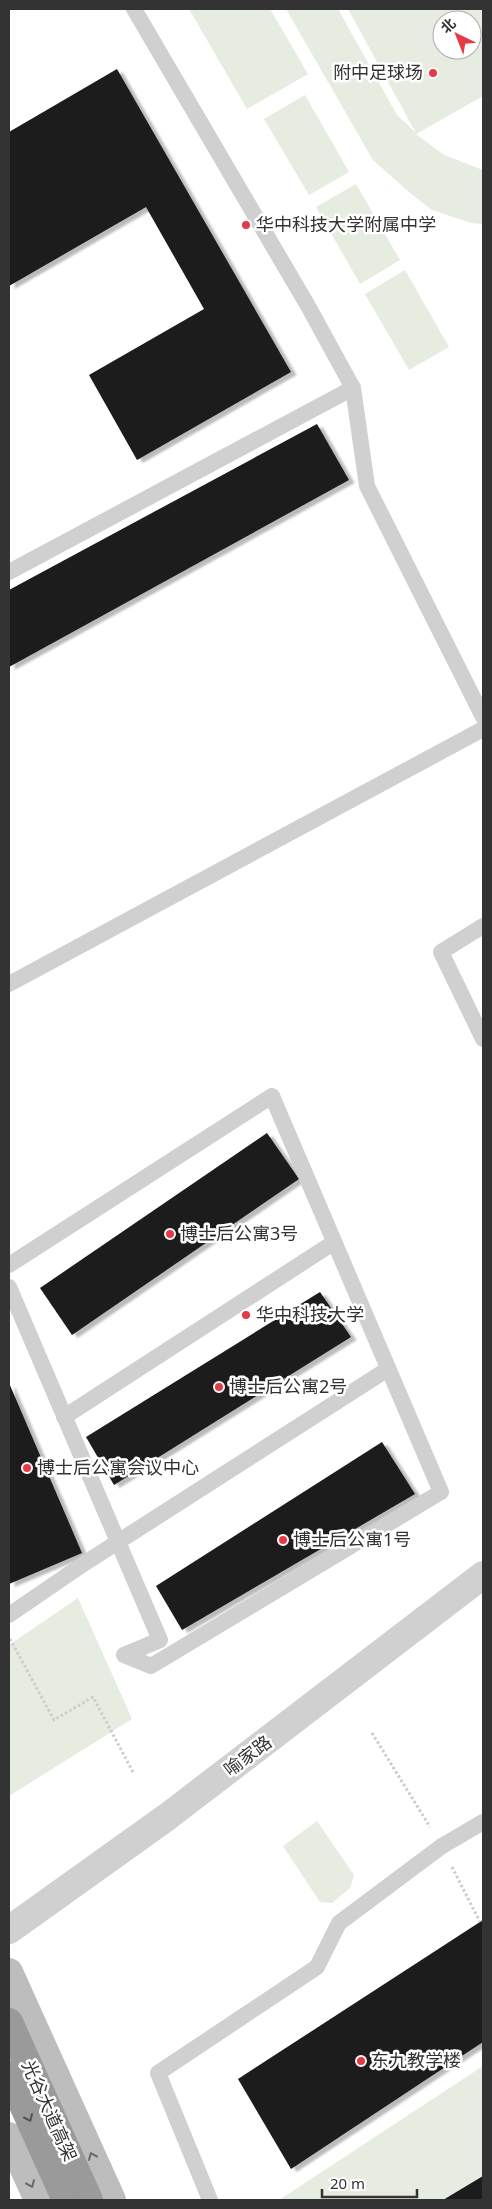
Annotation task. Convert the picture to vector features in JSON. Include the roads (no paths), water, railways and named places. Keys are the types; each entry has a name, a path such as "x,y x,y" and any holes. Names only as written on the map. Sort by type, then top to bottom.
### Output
{"highway":[{"name":"光谷大道高架","path":"9,2022 89,2200"},
{"name":"光谷大道高架","path":"9,2074 66,2200"}],"main road":[{"path":"13,1982 112,2200"},
{"path":"9,2136 38,2200"}],"street":[{"name":"喻家路","path":"9,1930 167,1817 483,1575"}],"lane":[{"path":"134,9 308,306 353,388 367,486 483,716"},
{"path":"9,572 353,388"},
{"path":"9,984 483,729"},
{"path":"483,926 441,952 483,1039"},
{"path":"9,1265 272,1096 441,1492 151,1666 124,1655 160,1640 9,1288"},
{"path":"64,1417 333,1242"},
{"path":"9,1615 388,1369"},
{"path":"210,2200 158,2073 317,1967 340,1923 442,1846 483,1822"}],"place":[{"name":"附中足球场","path":"433,73"},
{"name":"华中科技大学附属中学","path":"246,225"},
{"name":"博士后公寓3号","path":"170,1234"},
{"name":"华中科技大学","path":"246,1315"},
{"name":"博士后公寓2号","path":"219,1387"},
{"name":"博士后公寓会议中心","path":"27,1468"},
{"name":"博士后公寓1号","path":"283,1540"},
{"name":"东九教学楼","path":"361,2061"}]}
